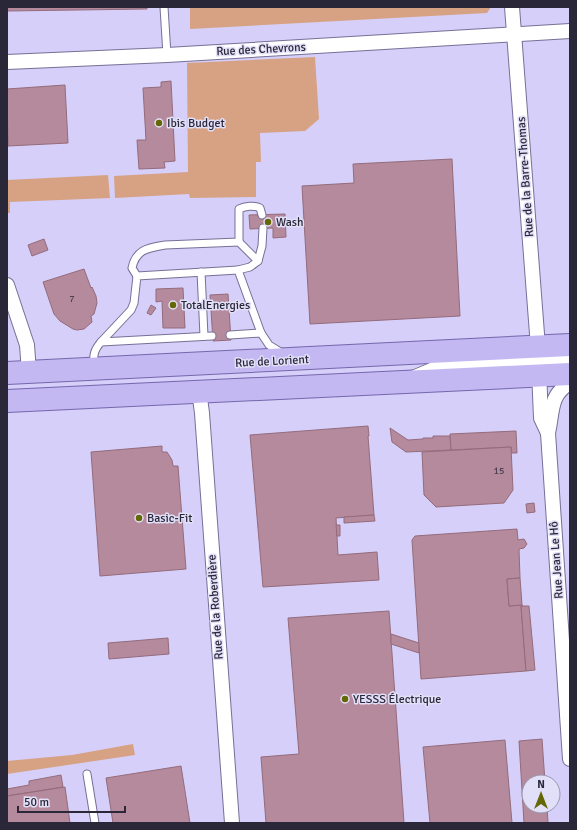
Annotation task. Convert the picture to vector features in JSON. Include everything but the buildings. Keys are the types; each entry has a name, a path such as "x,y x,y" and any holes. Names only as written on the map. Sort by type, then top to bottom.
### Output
{"main road":[{"name":"Rue de Lorient","path":"7,373 94,370 570,345"},
{"path":"7,401 570,374"}],"street":[{"name":"Rue de la Barre-Thomas","path":"512,7 539,376"},
{"name":"Rue des Chevrons","path":"7,62 167,55 570,31"},
{"path":"7,285 27,345 30,372"},
{"path":"404,381 441,366 531,361 535,356 538,347"},
{"path":"539,376 543,367 554,360 570,359"},
{"name":"Rue Jean Le Hô","path":"539,376 541,418 548,433"},
{"name":"Rue Jean Le Hô","path":"570,383 561,388 554,400 548,433 567,676 570,759"},
{"name":"Rue de la Roberdière","path":"199,392 202,413 232,823"}],"lane":[{"path":"164,7 167,55"},
{"path":"258,261 239,242 239,209 244,207 257,207 260,208 262,215"},
{"path":"137,276 238,270 250,267 258,261 262,246 263,228"},
{"path":"94,370 93,356 95,349 131,310 134,303 137,276 132,268 136,256 146,249 165,245 239,242"},
{"path":"238,270 262,333 269,345 281,353 301,359"},
{"path":"201,272 204,336"},
{"path":"230,335 262,333"},
{"path":"101,342 212,336"},
{"path":"87,774 95,823"}],"shaded area":[{"path":"190,7 491,7 487,13 190,29"},
{"path":"315,57 319,119 305,131 260,133 261,162 256,162 256,197 190,198 189,194 115,198 114,176 188,172 187,63"},
{"path":"108,175 110,198 10,202 10,213 7,213 7,180"},
{"path":"133,744 135,755 7,774 7,761 72,755"}],"place":[{"name":"Ibis Budget","path":"159,123"},
{"name":"Wash","path":"268,222"},
{"name":"TotalEnergies","path":"173,305"},
{"name":"Basic-Fit","path":"139,518"},
{"name":"YESSS Électrique","path":"345,699"}]}
